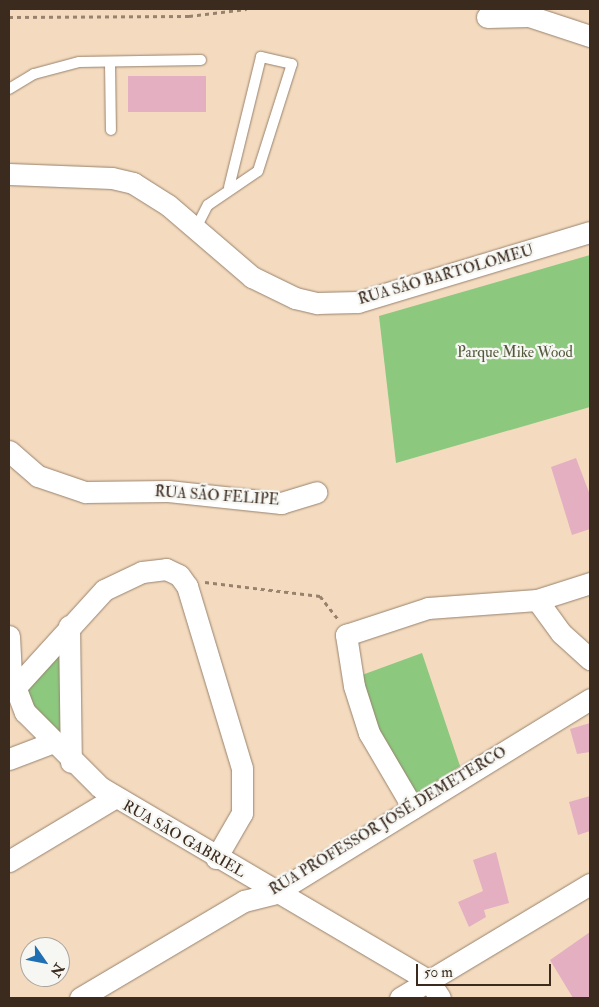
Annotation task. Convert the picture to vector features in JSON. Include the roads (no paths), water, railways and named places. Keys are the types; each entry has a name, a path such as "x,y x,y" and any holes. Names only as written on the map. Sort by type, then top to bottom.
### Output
{"street":[{"path":"487,17 529,16 590,36"},
{"name":"RUA SÃO BARTOLOMEU","path":"9,174 112,178 133,183 161,200 238,268 273,289 295,298 337,304 378,296 590,232"},
{"name":"RUA SÃO FELIPE","path":"9,450 38,476 85,492 168,491 281,503 316,492"},
{"path":"14,689 98,595 131,575 166,569 187,586 232,728 244,786 242,813 216,858"},
{"path":"413,808 369,733 354,686 346,635 428,608 537,600 590,583"},
{"path":"537,600 561,633 590,659"},
{"path":"69,626 71,762"},
{"name":"RUA SÃO GABRIEL","path":"9,636 17,712 71,762 114,798 435,990"},
{"name":"RUA PROFESSOR JOSÉ DEMETERCO","path":"80,998 244,901 275,893 590,699"},
{"path":"9,760 51,743"},
{"path":"9,861 114,798"},
{"path":"400,998 435,990 590,884"}],"lane":[{"path":"195,230 208,205 229,187 258,171 292,64 261,57 229,187"},
{"path":"9,90 34,74 79,62 201,60"},
{"path":"110,62 111,130"}],"park label":[{"name":"Parque Mike Wood","path":"515,353"}]}
